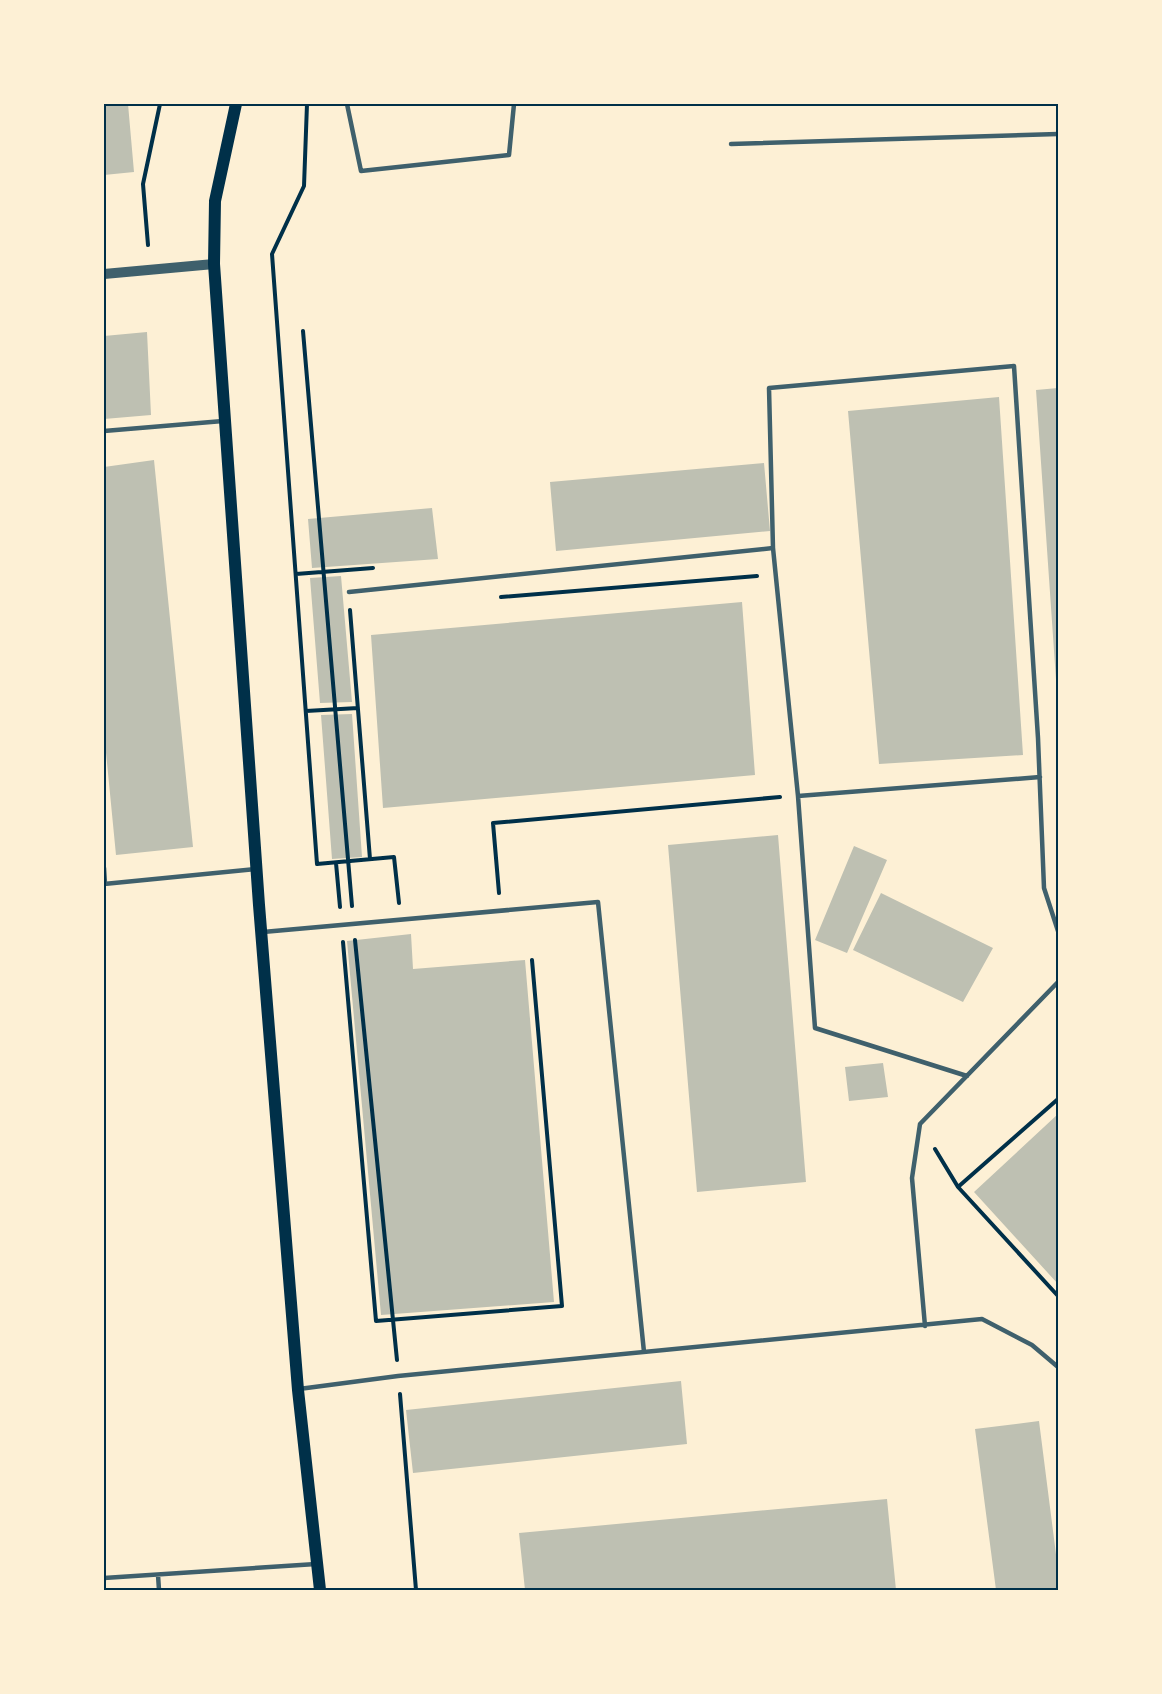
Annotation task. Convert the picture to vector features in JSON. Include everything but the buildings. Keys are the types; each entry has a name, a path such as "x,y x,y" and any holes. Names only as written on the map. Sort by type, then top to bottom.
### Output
{"main road":[{"path":"236,104 215,201 214,264 261,932 298,1390 320,1590"}],"street":[{"path":"104,274 214,264"}],"lane":[{"path":"347,104 361,171 510,155 514,104"},
{"path":"731,144 1059,134"},
{"path":"967,1076 815,1028 798,795 773,548 769,388 1014,366 1040,777 1044,888 1059,931"},
{"path":"104,431 225,421"},
{"path":"349,592 773,548"},
{"path":"798,795 1040,777"},
{"path":"104,868 104,884 256,869"},
{"path":"261,932 598,902 644,1352"},
{"path":"925,1326 912,1178 920,1124 1059,982"},
{"path":"298,1390 398,1376 982,1319 1032,1345 1059,1367"},
{"path":"104,1578 318,1564"},
{"path":"158,1575 159,1590"}],"path":[{"path":"148,245 143,184 159,104"},
{"path":"307,104 304,186 272,254 317,864 394,857 401,920"},
{"path":"303,330 354,924 393,1320 416,1590"},
{"path":"296,574 379,568"},
{"path":"347,570 370,860"},
{"path":"499,598 776,575"},
{"path":"306,711 358,708"},
{"path":"501,910 493,823 798,795"},
{"path":"336,863 376,1321 562,1306 532,960"},
{"path":"958,1187 1059,1099"},
{"path":"920,1124 958,1187 1059,1296"}]}
